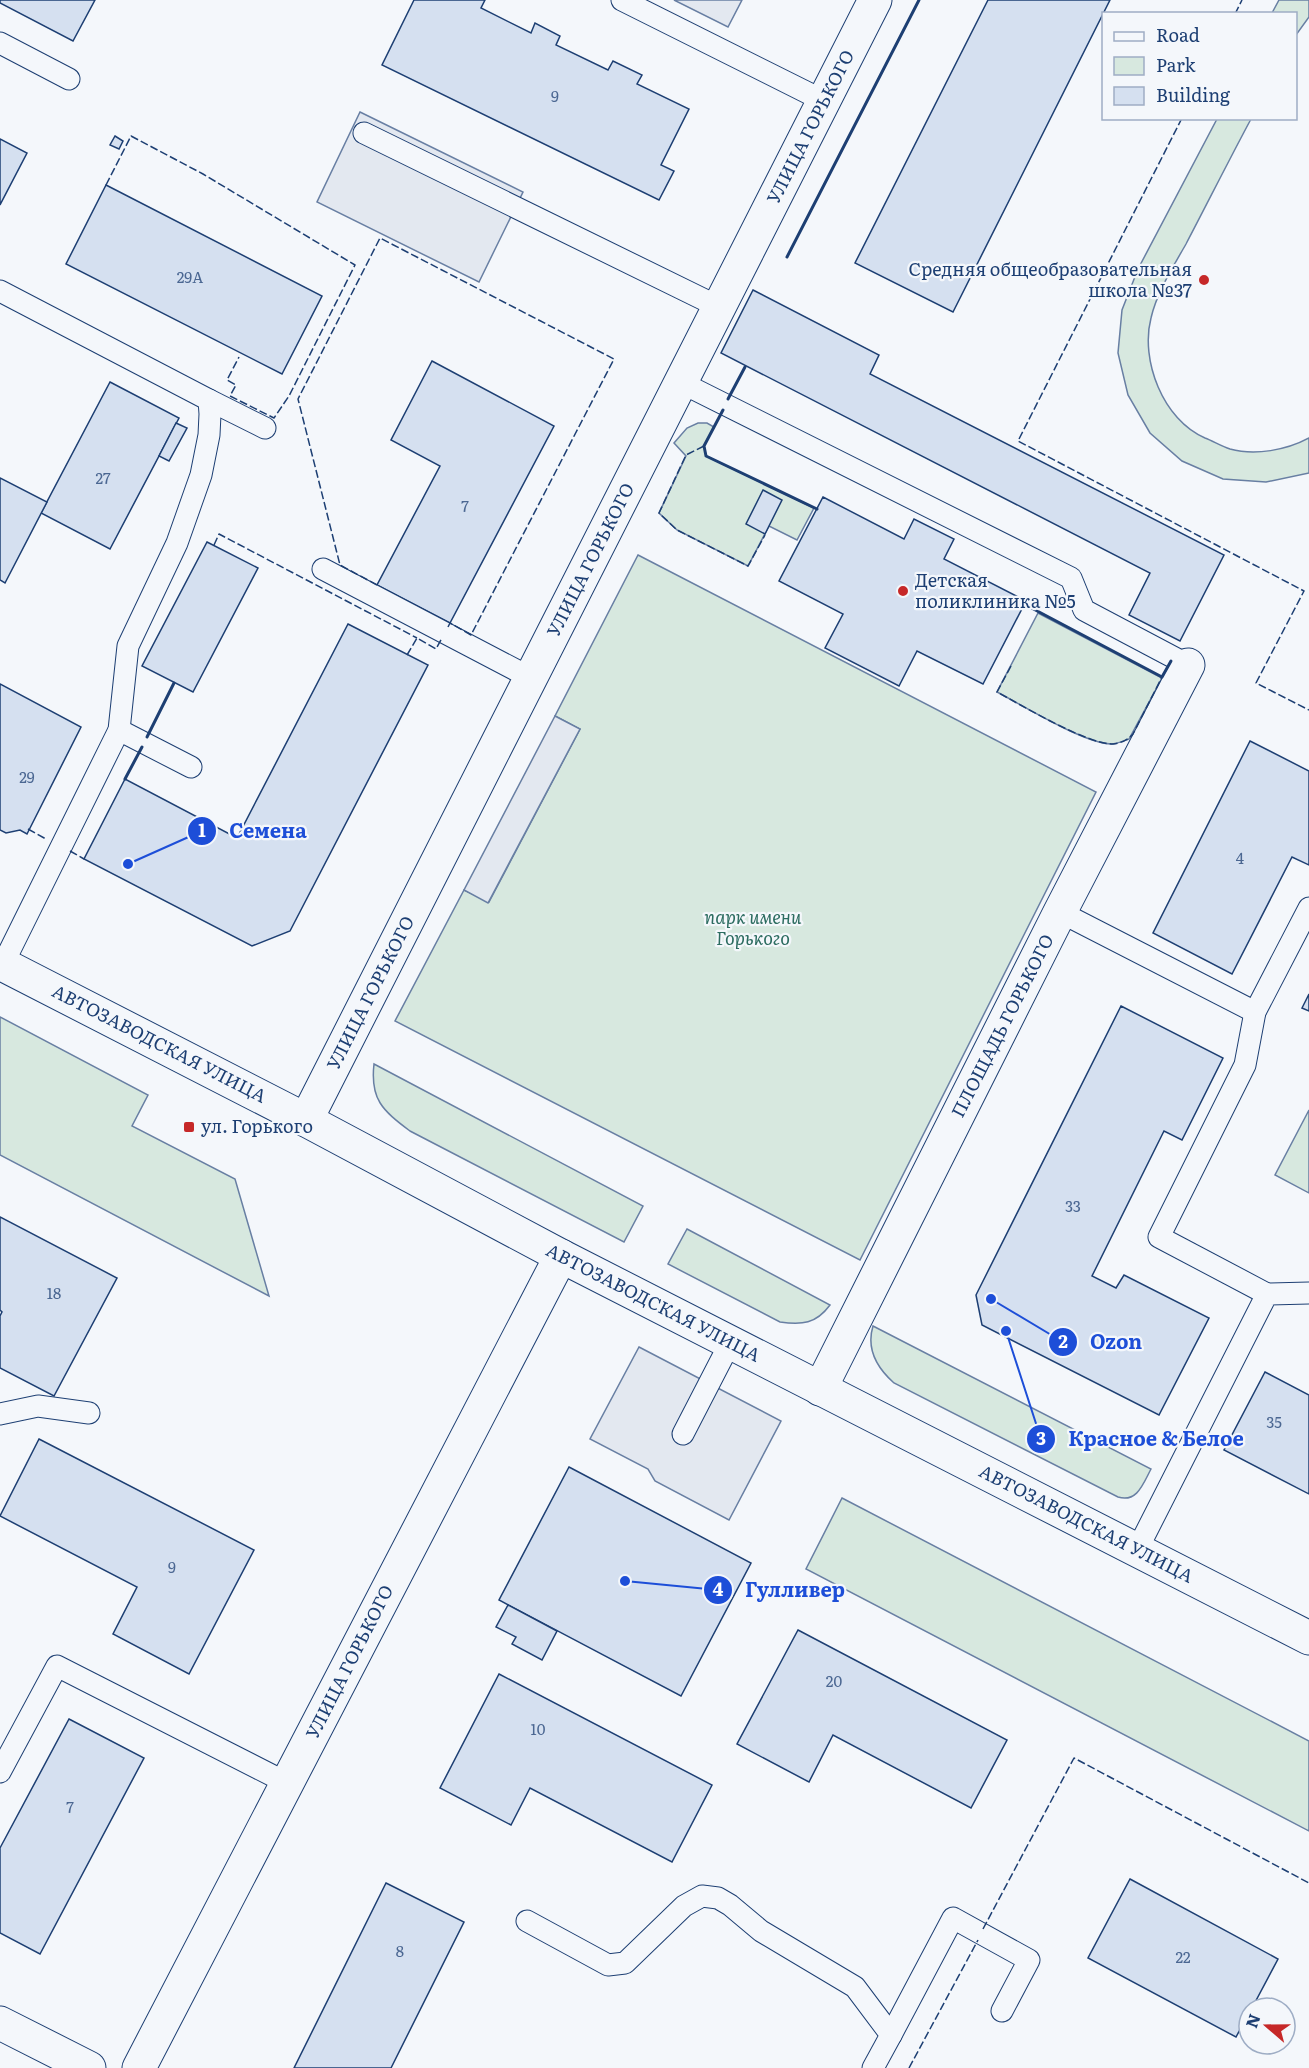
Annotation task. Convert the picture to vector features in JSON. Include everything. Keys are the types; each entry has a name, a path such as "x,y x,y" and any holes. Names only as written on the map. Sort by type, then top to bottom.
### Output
{"street":[{"name":"УЛИЦА ГОРЬКОГО","path":"306,1120 875,0"},
{"name":"ПЛОЩАДЬ ГОРЬКОГО","path":"820,1389 1060,912 1188,665"},
{"name":"АВТОЗАВОДСКАЯ УЛИЦА","path":"1,964 306,1120 561,1256 1309,1638"},
{"name":"УЛИЦА ГОРЬКОГО","path":"139,2068 561,1256"},
{"path":"0,2023 89,2068"}],"lane":[{"path":"622,0 824,101"},
{"path":"0,43 69,79"},
{"path":"364,133 719,307"},
{"path":"0,291 265,428"},
{"path":"680,382 1071,578 1083,610 1188,665"},
{"path":"1,964 119,730 128,646 177,543 201,475 209,435 209,400"},
{"path":"323,568 531,678"},
{"path":"119,730 191,766"},
{"path":"1309,908 1255,1012 1245,1065 1159,1238 1267,1294 1309,1293"},
{"path":"1060,912 1255,1012"},
{"path":"1137,1551 1267,1294"},
{"path":"682,1434 730,1343"},
{"path":"0,1414 38,1406 89,1413"},
{"path":"0,1772 57,1666 287,1783"},
{"path":"527,1921 608,1965 626,1963 684,1906 702,1896 718,1898 761,1931 855,1987 891,2035"},
{"path":"873,2068 953,1918 1029,1960 1002,2011"}],"green space":[{"path":"1279,0 1309,0 1309,17 1297,34 1297,12 1273,12"},
{"path":"1216,120 1250,120 1161,289 1151,318 1148,334 1149,352 1158,387 1177,418 1190,429 1230,449 1250,452 1281,449 1309,438 1309,473 1266,482 1223,479 1182,461 1150,433 1128,395 1118,353 1122,310 1138,269"},
{"path":"698,423 707,423 714,427 704,446 706,456 814,508 797,540 769,526 748,566 677,530 659,513 686,456 674,443 687,428"},
{"name":"парк имени Горького","path":"638,555 1096,792 860,1260 395,1021 464,890 489,902 580,729 555,716"},
{"path":"1038,613 1162,678 1129,739 1111,744 1099,742 1054,723 997,692"},
{"path":"0,1017 148,1095 132,1126 235,1179 269,1296 0,1155"},
{"path":"374,1064 643,1206 624,1242 410,1131 392,1117 380,1103 374,1086"},
{"path":"1309,1110 1309,1193 1275,1175"},
{"path":"687,1229 830,1305 814,1320 802,1323 780,1322 668,1264"},
{"path":"873,1326 1151,1469 1139,1491 1130,1497 1118,1497 894,1383 882,1371 874,1357 871,1342"},
{"path":"842,1498 1309,1741 1309,1831 806,1569"}],"shaded area":[{"path":"674,0 742,0 728,27"},
{"path":"360,112 523,192 479,282 317,202"},
{"path":"555,716 580,729 488,903 464,890"},
{"path":"639,1347 781,1421 729,1520 655,1481 648,1469 590,1439"}],"building":[{"path":"0,0 95,0 73,41 0,3"},
{"path":"414,0 485,0 481,8 531,33 535,23 560,36 556,45 608,70 613,61 642,75 637,84 689,109 661,165 674,171 659,200 382,65"},
{"path":"988,0 1110,0 953,312 855,263"},
{"path":"115,136 123,141 119,149 110,145"},
{"path":"0,139 27,153 0,205"},
{"path":"106,185 322,296 282,374 66,264"},
{"path":"753,290 879,355 870,374 1224,555 1180,641 1129,615 1150,573 721,353"},
{"path":"432,361 554,426 450,623 377,585 440,466 391,440"},
{"path":"110,382 179,418 110,549 41,513"},
{"path":"176,423 187,428 169,461 159,456"},
{"path":"0,478 47,502 5,583 0,580"},
{"path":"763,490 782,500 765,534 746,524"},
{"name":"Детская поликлиника №5","path":"823,497 904,539 914,519 954,539 944,559 1026,601 983,684 917,651 899,686 825,648 843,614 779,581"},
{"path":"207,542 258,568 193,692 142,666"},
{"path":"348,624 428,665 290,931 252,946 84,859 125,779 237,838"},
{"path":"0,684 81,727 27,834 20,830 6,833 0,830"},
{"path":"1250,741 1309,771 1309,865 1292,857 1232,974 1153,933"},
{"path":"1309,994 1309,1011 1302,1008"},
{"path":"1121,1006 1223,1058 1182,1140 1164,1131 1092,1276 1116,1288 1124,1275 1209,1318 1159,1415 982,1325 976,1295"},
{"path":"0,1217 117,1278 54,1396 0,1368 0,1316 2,1312 0,1310"},
{"path":"1265,1372 1309,1395 1309,1494 1224,1450"},
{"path":"39,1439 254,1550 189,1674 113,1634 137,1587 0,1516"},
{"path":"569,1467 751,1563 681,1696 499,1600"},
{"path":"508,1605 557,1631 542,1660 512,1644 516,1637 496,1627"},
{"path":"798,1630 1007,1740 971,1808 833,1735 809,1782 737,1744"},
{"path":"499,1674 712,1785 672,1862 530,1788 511,1825 440,1788"},
{"path":"69,1719 144,1758 40,1954 0,1933 0,1848"},
{"path":"1130,1879 1278,1959 1258,1996 1237,1996 1236,2037 1088,1958"},
{"path":"386,1883 464,1922 391,2068 294,2068"}],"fence":[{"path":"1236,12 1242,0"},
{"path":"1181,120 1018,441 1304,591 1256,683 1309,710"},
{"path":"106,185 131,136 203,174 355,265 289,396 274,418 230,396 236,385 227,380 239,357"},
{"path":"377,585 340,565 298,399 380,238 614,359 471,635 450,623 448,627"},
{"path":"704,446 686,455 659,513 677,530 748,566 765,535"},
{"path":"214,545 219,534 417,638"},
{"path":"407,655 417,638 436,649 442,638"},
{"path":"1011,666 997,692 1071,731 1087,738 1113,744 1124,741 1133,734 1162,677"},
{"path":"28,829 46,839"},
{"path":"70,851 84,859"},
{"path":"983,1929 1074,1758 1309,1883"},
{"path":"909,2068 978,1940"}],"wall":[{"path":"787,257 919,0"},
{"path":"728,399 745,367"},
{"path":"723,410 704,446 706,456 817,509"},
{"path":"1024,604 1162,677 1171,661"},
{"path":"147,737 174,683"},
{"path":"125,779 142,747"}],"place":[{"name":"Средняя общеобразовательная школа №37","path":"1204,280"},
{"name":"Детская поликлиника №5","path":"903,591"},
{"name":"Семена","path":"128,864"},
{"name":"ул. Горького","path":"189,1127"},
{"name":"Ozon","path":"991,1299"},
{"name":"Красное & Белое","path":"1006,1331"},
{"name":"Гулливер","path":"625,1581"}]}
